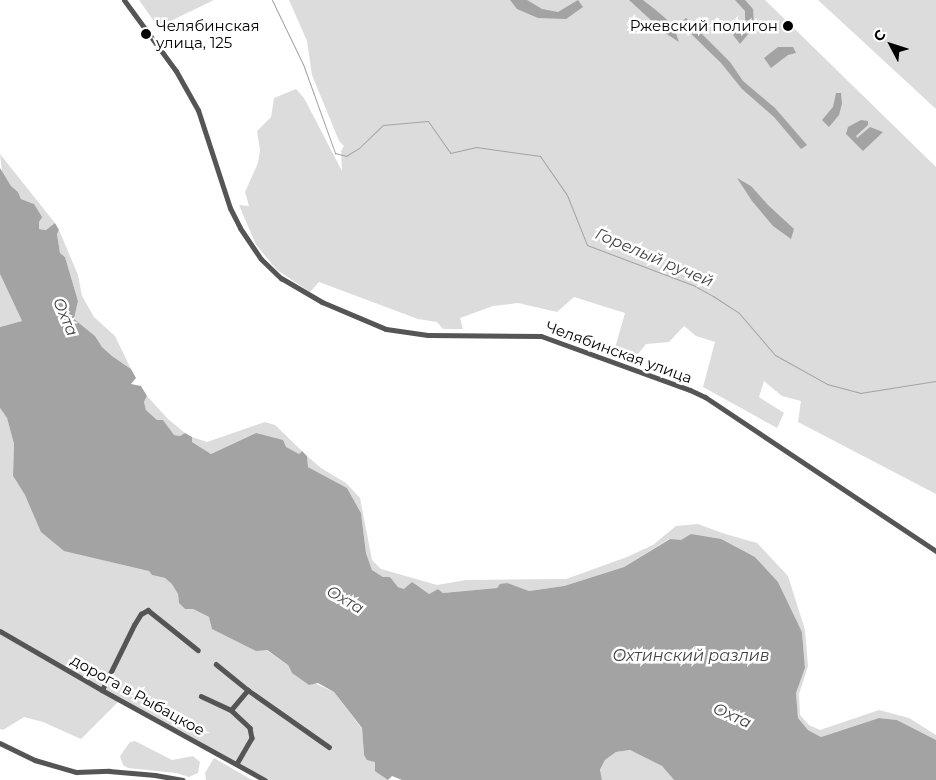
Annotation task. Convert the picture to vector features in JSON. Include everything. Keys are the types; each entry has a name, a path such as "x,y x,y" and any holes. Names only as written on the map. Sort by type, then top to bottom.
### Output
{"street":[{"name":"Челябинская улица","path":"124,0 165,54 194,103 204,124 230,208 240,228 260,259 281,278 322,302 386,329 428,335 541,336 690,390 705,397 936,550"},
{"path":"102,690 134,625 141,614 148,610 198,650"},
{"name":"дорога в Рыбацкое","path":"0,631 265,780"},
{"path":"216,664 248,690 330,747"},
{"path":"231,710 248,690"},
{"path":"201,696 231,710 253,733 237,764"},
{"path":"0,743 35,760 76,772 110,771 155,775 183,780"}],"shaded area":[{"path":"139,0 214,0 158,27"},
{"path":"289,0 765,0 936,167 936,494 798,422 801,401 782,396 764,381 759,397 784,413 777,428 703,387 715,342 696,336 684,326 669,342 646,344 638,354 615,348 625,313 574,297 557,312 518,303 493,306 460,318 463,329 443,329 437,322 418,319 319,282 310,292 277,270 256,245 239,205 249,206 245,192 258,163 260,150 257,131 271,117 274,98 296,89 304,98 342,171 341,151 344,146 339,141 312,75 307,41"},
{"path":"818,0 936,0 936,109"},
{"path":"0,154 55,223 46,230 39,229 34,204 21,199 18,192 11,186 2,172"},
{"path":"59,230 78,275 82,296 94,317 115,336 131,369 112,356 102,347 95,336 74,319 78,301 65,257 60,253 57,234"},
{"path":"0,274 22,321 0,327"},
{"path":"147,396 168,419 185,433 180,436 174,435 163,420 157,420 146,410 144,402"},
{"path":"0,408 7,418 14,444 13,476 25,495 149,571 152,575 165,578 173,584 178,594 179,603 185,609 193,609 209,617 266,650 288,665 292,673 334,692 362,729 364,755 375,762 379,774 388,780 264,780 120,700 81,739 43,722 24,717 3,730 0,729"},
{"path":"265,422 275,425 302,451 299,454 256,433 211,454 192,442 192,437 207,442"},
{"path":"307,456 321,468 346,483 360,498 372,560 381,569 437,585 466,580 566,579 627,557 653,545 676,526 698,524 757,543 788,576 805,630 808,666 799,694 800,715 809,725 820,730 879,710 909,718 936,735 936,740 897,720 879,718 821,737 808,730 798,718 796,693 805,668 802,632 778,582 755,557 669,539 624,567 564,586 529,591 506,583 497,588 443,593 438,589 429,594 404,589 398,587 390,577 383,577 372,570 366,553 361,513 347,488 308,467"},
{"path":"135,741 172,760 193,756 200,762 198,773 189,777 176,773 128,768 123,765 120,756 130,742"},
{"path":"630,750 662,766 674,780 602,780 600,771 605,760 616,752"},
{"path":"214,758 252,780 206,780 205,773"}],"water":[{"path":"510,0 527,0 542,9 558,12 578,0 583,7 566,19 538,18 517,9"},
{"path":"629,0 643,0 657,11 673,25 679,42 665,33"},
{"path":"735,0 745,0 753,9 754,27 740,44 733,35 745,24 745,11"},
{"path":"686,18 730,62 743,81 775,108 807,145 801,149 774,117 742,89 721,63 680,23"},
{"path":"778,47 793,47 796,53 788,55 771,68 764,58"},
{"path":"836,93 841,93 842,104 839,115 829,127 822,120 833,107"},
{"path":"861,120 868,121 868,125 856,136 857,138 870,127 883,132 863,151 846,134 848,127"},
{"name":"Охтинский разлив","path":"0,168 21,199 34,204 42,217 39,222 39,229 46,230 55,223 59,230 57,234 60,253 65,257 78,301 74,319 95,336 102,347 112,356 131,369 136,378 131,384 141,386 147,396 144,402 146,410 157,420 163,420 174,435 180,436 185,433 192,437 192,442 211,454 256,433 283,440 286,447 299,454 302,451 307,456 308,467 347,488 361,513 366,553 372,570 383,577 390,577 398,587 404,589 412,582 429,594 438,589 443,593 497,588 500,584 507,583 529,591 564,586 624,567 670,539 681,540 691,534 721,539 755,557 778,582 802,632 805,668 796,693 798,718 808,730 821,737 879,718 897,720 936,740 936,780 674,780 662,766 630,750 616,752 605,760 600,770 602,780 402,780 392,776 388,780 375,771 375,762 367,760 364,755 362,728 334,692 318,683 309,685 292,673 288,665 267,650 256,651 212,629 209,617 193,609 185,609 179,603 178,594 172,584 165,578 152,575 149,571 64,551 41,532 25,495 13,476 14,444 7,418 0,408 0,327 22,321 0,274"},
{"path":"737,178 751,186 794,229 791,239 773,226 752,201"}],"waterway":[{"name":"Горелый ручей","path":"272,0 303,64 335,153 346,156 359,148 383,125 428,121 450,153 476,147 540,156 567,195 587,245 693,285 713,296 739,313 775,355 827,384 860,393 936,381"}],"place":[{"name":"Ржевский полигон","path":"788,26"},
{"name":"Челябинская улица, 125","path":"146,34"}],"water label":[{"name":"Охта","path":"65,317"},
{"name":"Охта","path":"345,600"},
{"name":"Охта","path":"732,716"}]}
